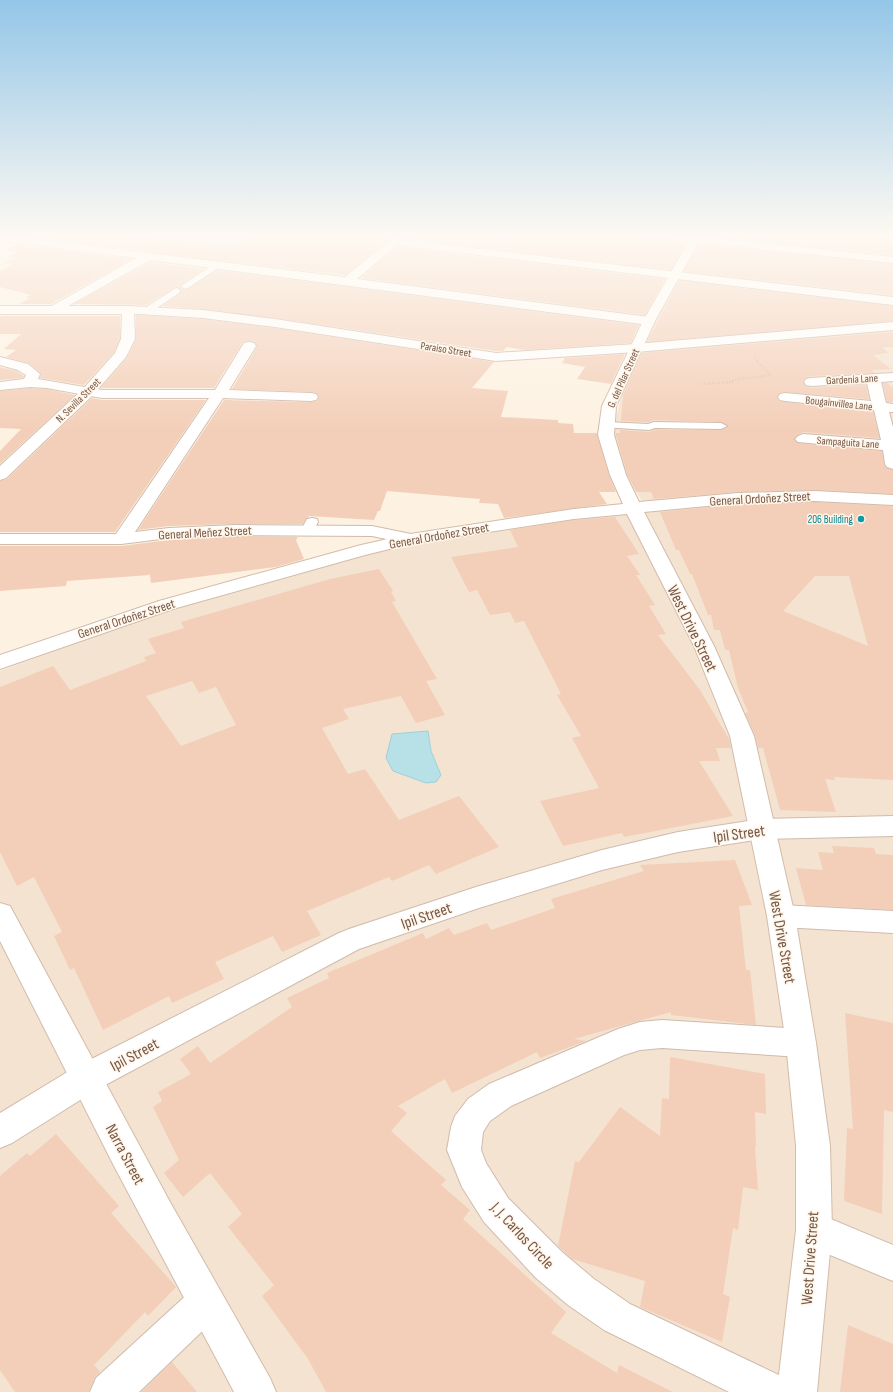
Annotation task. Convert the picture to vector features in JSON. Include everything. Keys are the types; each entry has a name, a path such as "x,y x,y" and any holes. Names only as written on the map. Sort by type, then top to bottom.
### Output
{"street":[{"path":"54,310 73,299"},
{"path":"483,299 649,321"},
{"name":"G. del Pilar Street","path":"633,508 618,475 606,435 606,425 609,406 649,321 661,299"},
{"path":"876,299 893,301"},
{"name":"Paraiso Street","path":"0,310 148,310 203,314 275,323 496,357 636,348 893,326"},
{"name":"N. Sevilla Street","path":"0,475 88,392 121,354 128,339 128,310"},
{"path":"122,539 219,394 249,346"},
{"path":"0,361 23,367 33,374 30,383"},
{"name":"Gardenia Lane","path":"811,382 893,377"},
{"path":"873,379 886,407 892,446 893,464"},
{"path":"0,386 30,383 47,384 88,392 136,395 219,394 311,397"},
{"name":"Bougainvillea Lane","path":"785,397 886,407"},
{"name":"Sampaguita Lane","path":"802,439 892,446"},
{"name":"General Ordoñez Street","path":"0,662 166,605 361,550 410,539 520,521 755,496 815,496 892,503"},
{"name":"West Drive Street","path":"633,508 704,646 742,736 781,916 801,1043 813,1146 814,1230 797,1392"},
{"name":"General Meñez Street","path":"0,539 122,539 169,533 310,526 372,531 410,539"},
{"name":"Ipil Street","path":"0,1132 85,1079 349,941 476,898 602,860 678,842 761,829 893,826"},
{"name":"Narra Street","path":"0,914 85,1079 205,1302 256,1392"},
{"path":"781,916 893,922"},
{"name":"J. J. Carlos Circle","path":"771,1392 617,1317 581,1292 550,1264 496,1210 474,1175 464,1150 467,1127 479,1110 500,1095 625,1041 640,1036 662,1034 801,1043"},
{"path":"814,1230 893,1263"},
{"path":"110,1392 205,1302"}],"lane":[{"path":"148,310 163,299"},
{"path":"606,425 650,427 654,425 721,426"}],"path":[{"path":"702,384 732,382 733,380 771,375 754,358 754,355 746,345 738,339"}],"shaded area":[{"path":"666,299 893,299 893,1392 0,1392 0,671 225,589 387,550 574,517 646,508 621,465 613,433 626,374"}],"water":[{"path":"428,731 431,751 441,775 436,782 426,783 393,771 386,758 392,734"}],"building":[{"path":"28,299 60,299 51,304 19,304"},
{"path":"83,299 156,299 146,305 74,304"},
{"path":"173,299 439,299 639,325 631,343 525,350 507,347 503,351 496,351 275,318 203,309 162,306"},
{"path":"522,299 654,299 645,315"},
{"path":"670,299 833,299 893,306 893,321 647,342"},
{"path":"136,315 203,319 275,328 494,362 472,388 508,391 501,417 558,420 558,423 573,424 574,433 597,433 609,475 616,492 599,492 607,504 504,518 498,504 479,503 480,499 387,491 380,511 378,511 374,520 309,516 303,524 169,526 138,530 224,400 311,402 317,401 319,396 316,393 311,392 232,389 257,347 255,342 249,341 243,342 214,388 101,388 127,358 136,340"},
{"path":"120,316 120,339 114,352 84,385 40,378 41,373 29,363 6,357 16,350 4,349 21,334 0,334 0,317"},
{"path":"893,332 893,347 882,347 889,353 873,355 891,369 872,370 875,373 811,376 803,381 805,386 811,388 866,385 869,399 785,392 780,393 777,396 779,401 785,402 873,411 879,438 803,432 797,435 794,439 798,443 882,451 884,465 893,470 893,494 815,490 738,492 654,499 651,492 636,492 627,474 616,435 616,433 620,433 620,430 649,432 655,430 721,430 728,427 721,422 654,420 648,422 621,421 623,395 642,353"},
{"path":"625,354 611,384 577,379 585,367 562,363 565,358"},
{"path":"0,367 17,371 24,376 23,378 0,380"},
{"path":"883,383 887,383 893,388 893,402 887,402"},
{"path":"30,388 47,389 75,395 0,464 0,451 21,429 0,428 0,391"},
{"path":"92,398 102,400 206,400 115,532 0,532 0,481 7,479"},
{"path":"815,502 893,506 893,780 834,777 835,780 825,779 836,812 780,810 763,748 758,748 755,735 745,713 748,712 738,688 729,650 725,650 720,630 714,630 711,615 708,615 692,574 690,574 679,550 676,550 660,512 738,504","holes":["815,576 849,576 868,646 783,611"]},
{"path":"615,517 639,554 627,556 640,575 636,575 655,605 649,606 666,634 658,635 700,690 729,739 731,748 716,748 720,761 699,761 733,816 624,837 622,833 563,846 540,801 599,788 572,738 581,736 557,695 561,694 524,621 515,623 510,612 490,615 477,590 469,592 451,557 518,547 510,530 574,520"},
{"path":"235,536 298,537 296,540 304,559 276,567 151,583 150,575 67,581 66,586 0,591 0,546 121,546 169,540"},
{"path":"379,569 393,591 391,592 396,601 392,602 437,679 426,681 445,715 416,723 401,696 343,709 349,719 322,728 348,774 365,769 399,820 459,796 499,847 436,874 429,865 392,881 389,877 307,911 321,935 282,952 273,936 215,962 224,979 172,1003 169,996 103,1030 74,968 70,970 54,936 62,932 34,877 17,886 0,852 0,687 53,666 70,690 146,661 144,657 156,653 148,639 184,628 181,622 330,579","holes":["192,681 199,693 216,687 236,725 181,746 146,696"]},
{"path":"832,846 874,848 876,854 893,855 893,910 806,905 796,868 823,870 818,852 834,853"},
{"path":"735,860 752,905 739,906 746,970 750,970 756,1025 671,1015 671,1012 574,1039 586,1041 540,1058 537,1052 452,1093 445,1079 398,1106 407,1113 391,1131 446,1180 441,1185 470,1210 463,1219 566,1312 551,1333 617,1373 619,1365 673,1392 326,1392 308,1359 262,1296 274,1285 228,1227 242,1214 210,1173 183,1197 164,1173 179,1160 153,1107 162,1101 158,1092 191,1074 180,1059 198,1046 210,1063 292,1007 287,998 329,978 327,973 423,933 426,939 449,928 454,935 487,923 491,930 555,908 551,899 644,871 640,865"},
{"path":"845,1013 893,1023 893,1112 884,1110 882,1214 844,1201 847,1128 853,1129"},
{"path":"670,1057 765,1074 766,1114 755,1112 755,1147 758,1190 743,1187 738,1230 733,1228 723,1294 730,1297 722,1342 640,1307 645,1281 572,1259 558,1246 575,1161 579,1162 620,1107 660,1136 662,1098 669,1099"},
{"path":"56,1134 119,1206 111,1213 176,1287 148,1316 145,1312 94,1365 100,1372 95,1377 89,1392 15,1392 0,1370 0,1176 27,1153 30,1156"},
{"path":"848,1325 893,1344 893,1392 840,1392"},
{"path":"172,1362 197,1392 141,1392"}],"place":[{"name":"206 Building","path":"861,519"}]}
